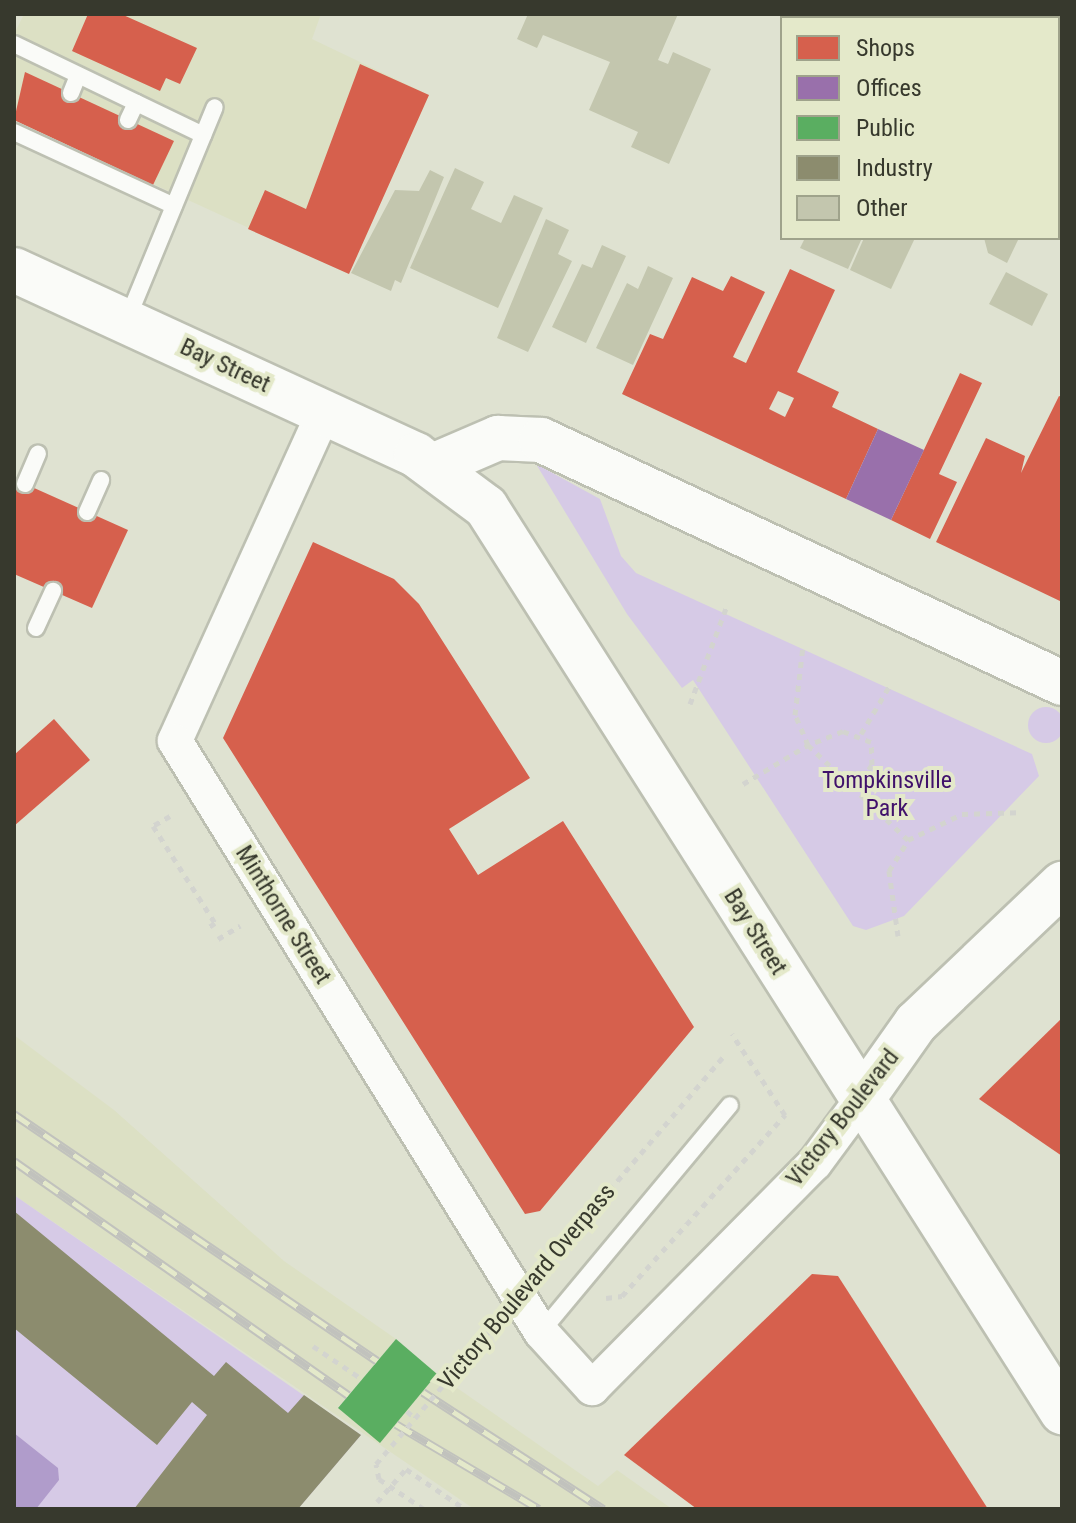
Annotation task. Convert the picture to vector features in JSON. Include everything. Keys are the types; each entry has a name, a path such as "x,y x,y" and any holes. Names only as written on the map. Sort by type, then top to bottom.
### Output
{"main road":[{"name":"Bay Street","path":"14,270 435,465 499,525 1062,1412"},
{"path":"435,465 498,438 541,440 1062,683"},
{"name":"Victory Boulevard","path":"863,1098 916,1023 1062,884"}],"street":[{"name":"Minthorne Street","path":"324,412 175,741 541,1332 592,1388"},
{"name":"Victory Boulevard","path":"592,1388 815,1163 863,1098"}],"lane":[{"path":"15,47 203,135"},
{"path":"71,93 78,76"},
{"path":"128,120 136,103"},
{"path":"126,322 215,107"},
{"path":"14,132 49,143 106,169 174,206"},
{"path":"25,484 38,454"},
{"path":"87,512 101,480"},
{"path":"36,628 53,591"},
{"path":"541,1332 730,1105"}],"path":[{"path":"690,704 726,608"},
{"path":"803,646 795,715 808,745 908,840"},
{"path":"861,734 890,685"},
{"path":"743,784 808,745 843,731 861,734 875,754 855,789"},
{"path":"898,936 889,871 908,840 962,814 1021,812"},
{"path":"170,816 153,826 215,923 209,927"},
{"path":"218,939 240,926"},
{"name":"Victory Boulevard Overpass","path":"393,1488 379,1479 376,1464 723,1057"},
{"path":"313,1346 362,1379"},
{"path":"407,1411 416,1419"},
{"path":"377,1506 406,1469 465,1509"},
{"path":"377,1506 393,1488 424,1509"}],"shaded area":[{"path":"24,14 321,14 312,39 429,95 349,274 14,120 14,34"},
{"path":"14,1035 114,1110 284,1261 396,1339 338,1407 380,1442 437,1374 598,1486 617,1470 672,1509 474,1509 14,1195"},
{"path":"14,1433 58,1468 59,1480 36,1509 14,1509"}],"green space":[{"name":"Tompkinsville Park","path":"536,464 600,499 621,556 636,573 1032,754 1039,776 904,916 866,930 853,926 693,680 682,688 627,614"},
{"path":"1046,707 1059,712 1064,725 1059,738 1046,743 1033,738 1028,725 1033,712"},
{"path":"14,1195 361,1435 298,1509 14,1509"}],"building: Shops":[{"path":"88,14 121,14 197,48 180,84 166,78 160,91 72,51"},
{"path":"360,64 429,95 349,274 248,229 265,190 306,209"},
{"path":"25,72 174,141 153,185 14,120"},
{"path":"790,269 835,290 797,372 839,392 832,407 878,429 846,499 622,394 650,334 663,339 692,277 723,291 731,276 765,292 733,357 746,363","holes":["778,391 794,398 785,417 769,409"]},
{"path":"960,373 982,383 939,474 957,482 930,539 891,520"},
{"path":"1059,396 1062,397 1062,602 936,542 986,438 1025,456 1021,473"},
{"path":"14,479 128,530 92,608 14,574"},
{"path":"313,542 394,579 419,604 530,778 449,829 478,875 563,821 694,1027 540,1211 525,1214 223,738"},
{"path":"54,719 90,760 14,826 14,755"},
{"path":"1062,1018 1062,1156 979,1099"},
{"path":"812,1274 838,1276 988,1509 697,1509 624,1455"}],"building: Offices":[{"path":"878,429 924,450 891,520 846,499"}],"building: Public":[{"path":"396,1339 437,1374 380,1443 338,1408"}],"building: Industry":[{"path":"14,1211 214,1376 226,1362 288,1413 304,1395 361,1435 298,1509 134,1509 207,1415 192,1402 157,1445 14,1328"}],"building: Other":[{"path":"528,14 678,14 658,60 668,64 673,52 711,69 669,164 631,147 638,132 589,110 610,62 543,35 537,48 517,39"},
{"path":"455,168 484,182 471,209 501,223 514,195 543,208 498,308 410,268"},
{"path":"430,170 444,177 401,283 395,280 391,291 351,273 395,190 419,191"},
{"path":"546,219 569,230 558,254 572,261 528,352 497,338"},
{"path":"804,240 861,240 848,269 800,248"},
{"path":"863,240 914,240 891,289 850,270"},
{"path":"985,240 1018,240 1007,263 988,253"},
{"path":"602,245 626,256 586,343 552,327 582,264 592,268"},
{"path":"648,266 673,278 633,365 596,348 627,283 638,289"},
{"path":"1006,272 1048,294 1032,326 989,304"}],"railway":[{"path":"14,1114 377,1361"},
{"path":"14,1161 348,1395"},
{"path":"423,1392 603,1509"},
{"path":"396,1424 539,1509"}]}
